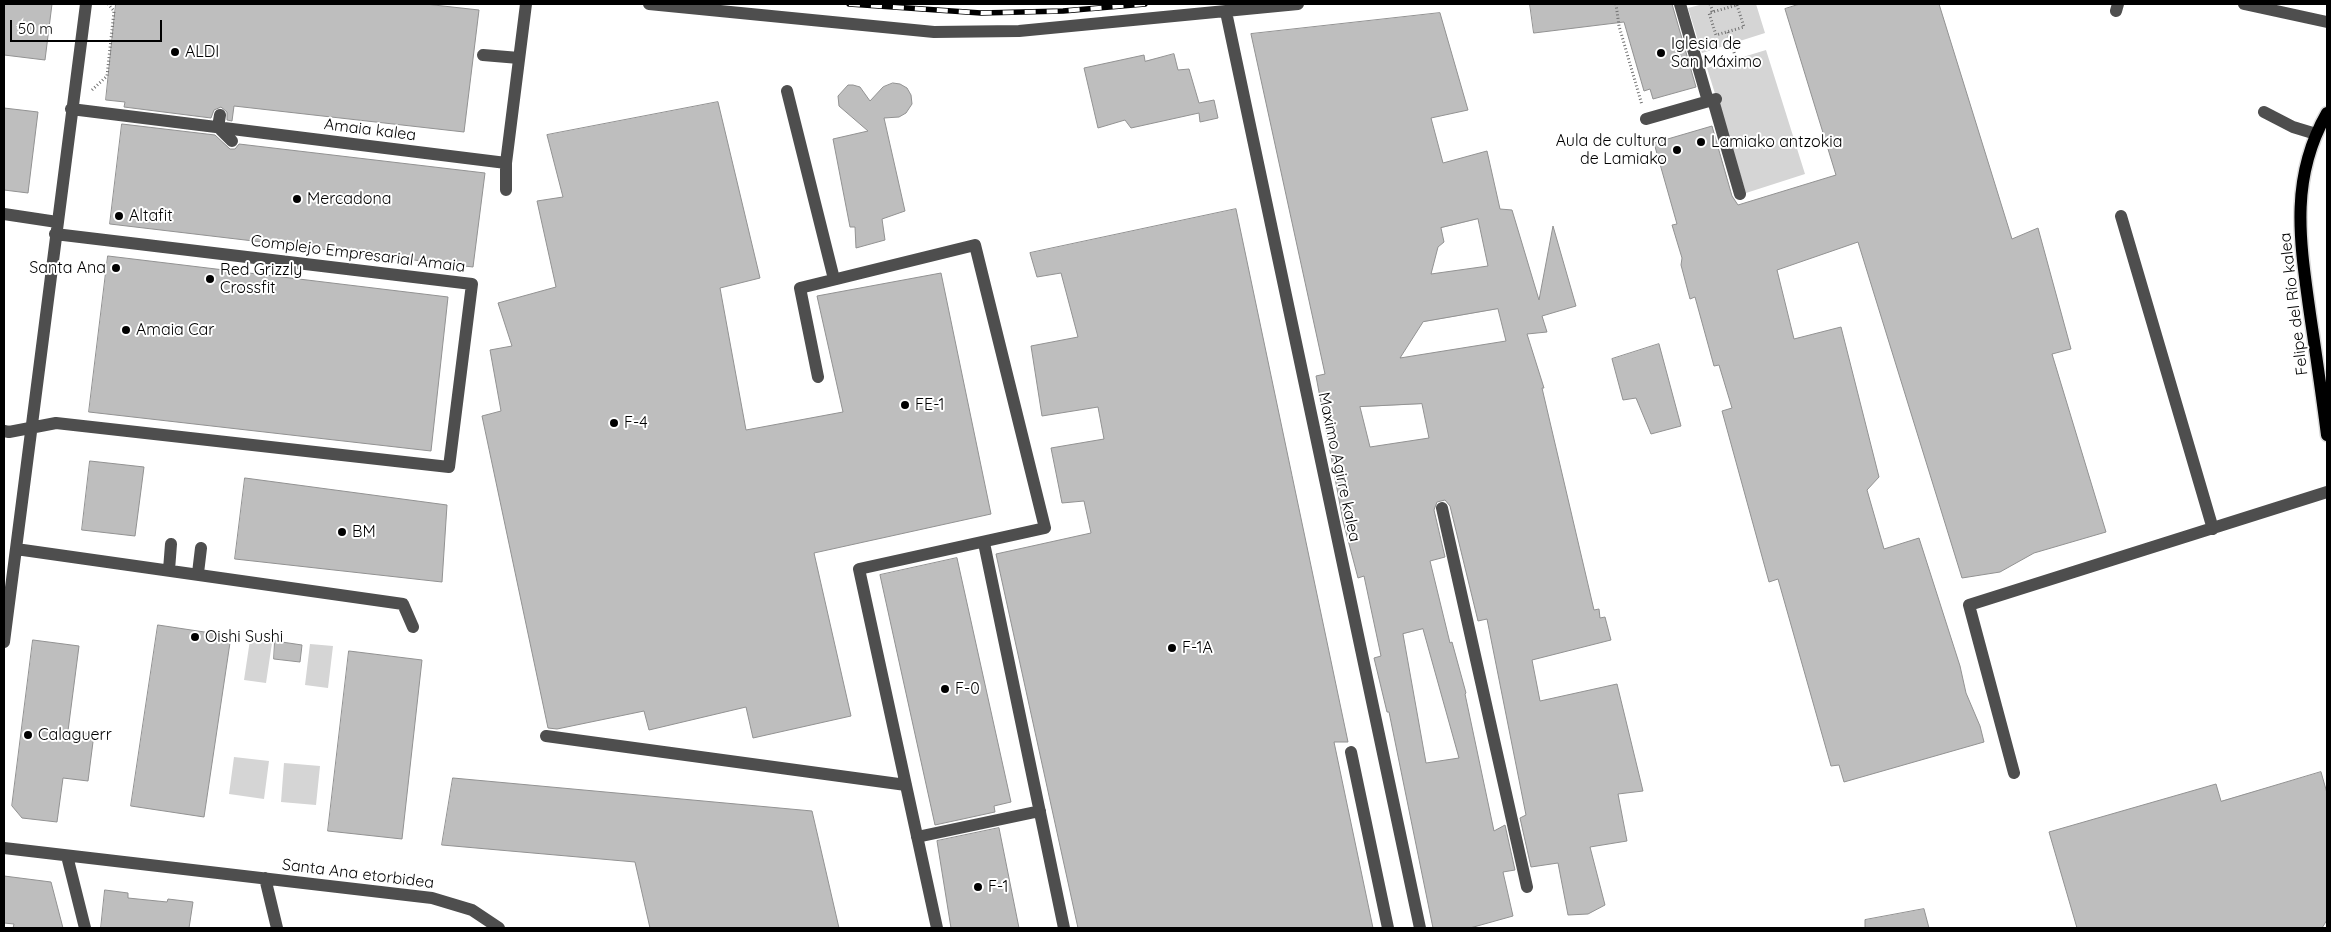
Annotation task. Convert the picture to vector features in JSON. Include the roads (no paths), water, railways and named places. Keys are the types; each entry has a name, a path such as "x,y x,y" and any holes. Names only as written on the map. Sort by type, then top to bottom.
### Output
{"main road":[{"name":"Felipe del Río kalea","path":"2327,113 2316,134 2303,175 2300,205 2300,246 2327,435"}],"street":[{"path":"4,642 86,4"},
{"path":"506,190 506,163 526,4"},
{"path":"649,4 934,32 1019,31 1298,4"},
{"path":"1680,4 1712,100 1740,194"},
{"path":"2244,4 2284,8 2327,22"},
{"name":"Maximo Agirre kalea","path":"1226,12 1420,928"},
{"path":"483,55 519,58"},
{"path":"787,92 834,280"},
{"path":"1646,120 1712,100"},
{"name":"Amaia kalea","path":"71,109 219,121 506,163"},
{"path":"2264,112 2293,127 2316,134"},
{"path":"219,121 232,142"},
{"path":"4,214 56,228"},
{"path":"2121,216 2212,529"},
{"name":"Complejo Empresarial Amaia","path":"31,428 56,423 449,467 470,304 472,284 56,228"},
{"path":"818,378 800,288 975,245 1045,528 859,569 937,928"},
{"path":"4,431 31,428"},
{"path":"2014,773 1969,606 2327,492"},
{"path":"1442,508 1527,887"},
{"path":"984,542 1064,928"},
{"path":"168,570 171,544"},
{"path":"198,573 201,548"},
{"path":"16,549 198,573 403,604 413,626"},
{"path":"546,736 906,785"},
{"path":"1351,752 1388,928"},
{"path":"917,837 1040,811"},
{"name":"Santa Ana etorbidea","path":"4,848 432,898 472,910 499,928"},
{"path":"67,856 85,928"},
{"name":"Santa Ana etorbidea","path":"265,878 277,928"}],"railway":[{"path":"849,4 981,13 1063,11 1145,4"}],"place":[{"name":"ALDI","path":"175,52"},
{"name":"Iglesia de San Máximo","path":"1661,53"},
{"name":"Lamiako antzokia","path":"1701,142"},
{"name":"Aula de cultura de Lamiako","path":"1677,150"},
{"name":"Mercadona","path":"297,199"},
{"name":"Altafit","path":"119,216"},
{"name":"Santa Ana","path":"116,268"},
{"name":"Red Grizzly Crossfit","path":"210,279"},
{"name":"Amaia Car","path":"126,330"},
{"name":"FE-1","path":"905,405"},
{"name":"F-4","path":"614,423"},
{"name":"BM","path":"342,532"},
{"name":"Oishi Sushi","path":"195,637"},
{"name":"F-1A","path":"1172,648"},
{"name":"F-0","path":"945,689"},
{"name":"Calaguerr","path":"28,735"},
{"name":"F-1","path":"978,887"}]}
